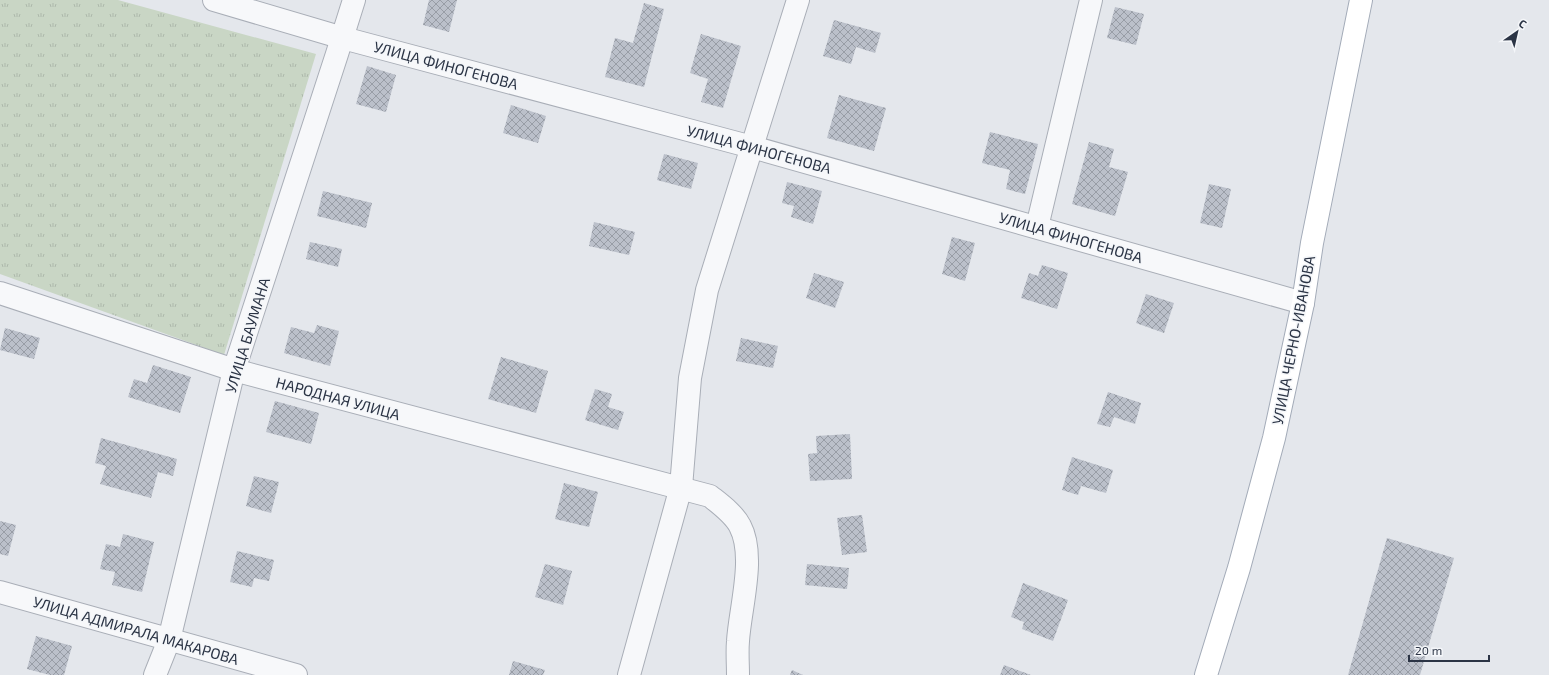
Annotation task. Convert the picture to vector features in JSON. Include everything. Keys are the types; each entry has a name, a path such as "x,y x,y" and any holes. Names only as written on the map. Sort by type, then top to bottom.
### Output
{"main road":[{"name":"УЛИЦА ЧЕРНО-ИВАНОВА","path":"1206,675 1239,568 1274,438 1303,303 1312,243 1361,0"}],"street":[{"name":"УЛИЦА ФИНОГЕНОВА","path":"214,0 343,38 752,147 1303,303"},
{"name":"УЛИЦА БАУМАНА","path":"155,675 169,640 234,370 343,38 354,0"},
{"path":"629,675 680,487 690,378 707,290 798,0"},
{"path":"1037,227 1091,0"},
{"name":"НАРОДНАЯ УЛИЦА","path":"0,293 234,370 710,496 740,525 745,538 748,558 738,642 738,675"},
{"name":"УЛИЦА АДМИРАЛА МАКАРОВА","path":"0,592 296,675"}],"green space":[{"path":"0,0 118,0 316,54 224,355 0,274"}],"building":[{"path":"429,0 457,0 449,32 423,25"},
{"path":"644,3 664,9 644,87 605,77 615,38 633,43"},
{"path":"1115,7 1144,14 1136,45 1107,38"},
{"path":"834,20 881,33 875,53 856,47 851,64 823,56"},
{"path":"701,34 741,46 723,108 701,102 708,79 690,73"},
{"path":"367,66 396,75 386,112 356,104"},
{"path":"839,95 886,108 874,151 827,138"},
{"path":"511,105 546,116 538,143 503,133"},
{"path":"990,132 1038,144 1025,194 1006,189 1010,170 982,163"},
{"path":"1089,142 1114,149 1109,167 1128,172 1115,216 1072,204"},
{"path":"664,154 698,163 691,189 657,180"},
{"path":"787,182 822,191 813,224 791,217 794,206 782,203"},
{"path":"1209,184 1231,189 1222,228 1200,223"},
{"path":"323,191 372,203 366,228 317,216"},
{"path":"594,222 635,232 629,255 589,246"},
{"path":"952,237 975,243 965,281 942,274"},
{"path":"310,242 342,249 338,267 306,259"},
{"path":"1042,265 1068,273 1057,309 1021,298 1029,273 1038,276"},
{"path":"814,273 844,282 835,308 806,298"},
{"path":"1146,294 1174,303 1164,333 1136,323"},
{"path":"317,325 339,331 330,366 284,353 291,327 314,333"},
{"path":"5,328 40,338 34,359 0,350"},
{"path":"741,338 778,346 773,368 736,361"},
{"path":"501,357 548,371 536,413 488,399"},
{"path":"153,365 191,377 180,413 128,397 134,379 147,383"},
{"path":"595,389 612,394 608,407 624,412 618,430 585,420"},
{"path":"1108,392 1141,403 1135,424 1114,417 1110,427 1097,424"},
{"path":"275,401 319,413 311,444 266,432"},
{"path":"850,434 852,479 810,481 808,454 817,453 816,436"},
{"path":"101,438 177,459 173,476 158,472 151,498 100,484 106,466 95,463"},
{"path":"1072,457 1113,470 1106,493 1081,486 1078,495 1062,490"},
{"path":"254,476 279,482 271,513 246,506"},
{"path":"564,483 598,492 589,527 555,519"},
{"path":"862,515 867,552 842,555 837,518"},
{"path":"0,521 16,525 8,556 0,554"},
{"path":"123,534 154,542 142,592 112,585 115,572 100,569 106,544 120,547"},
{"path":"1387,538 1454,558 1420,675 1348,675"},
{"path":"237,551 274,560 269,581 254,578 252,587 230,582"},
{"path":"545,564 572,571 563,605 535,597"},
{"path":"807,564 849,568 847,589 805,585"},
{"path":"1023,583 1068,600 1053,641 1022,629 1024,622 1011,617"},
{"path":"36,636 72,646 64,675 50,675 27,669"},
{"path":"513,661 545,670 543,675 509,675"},
{"path":"1004,665 1031,675 1000,675"},
{"path":"792,670 803,675 790,675"}]}
